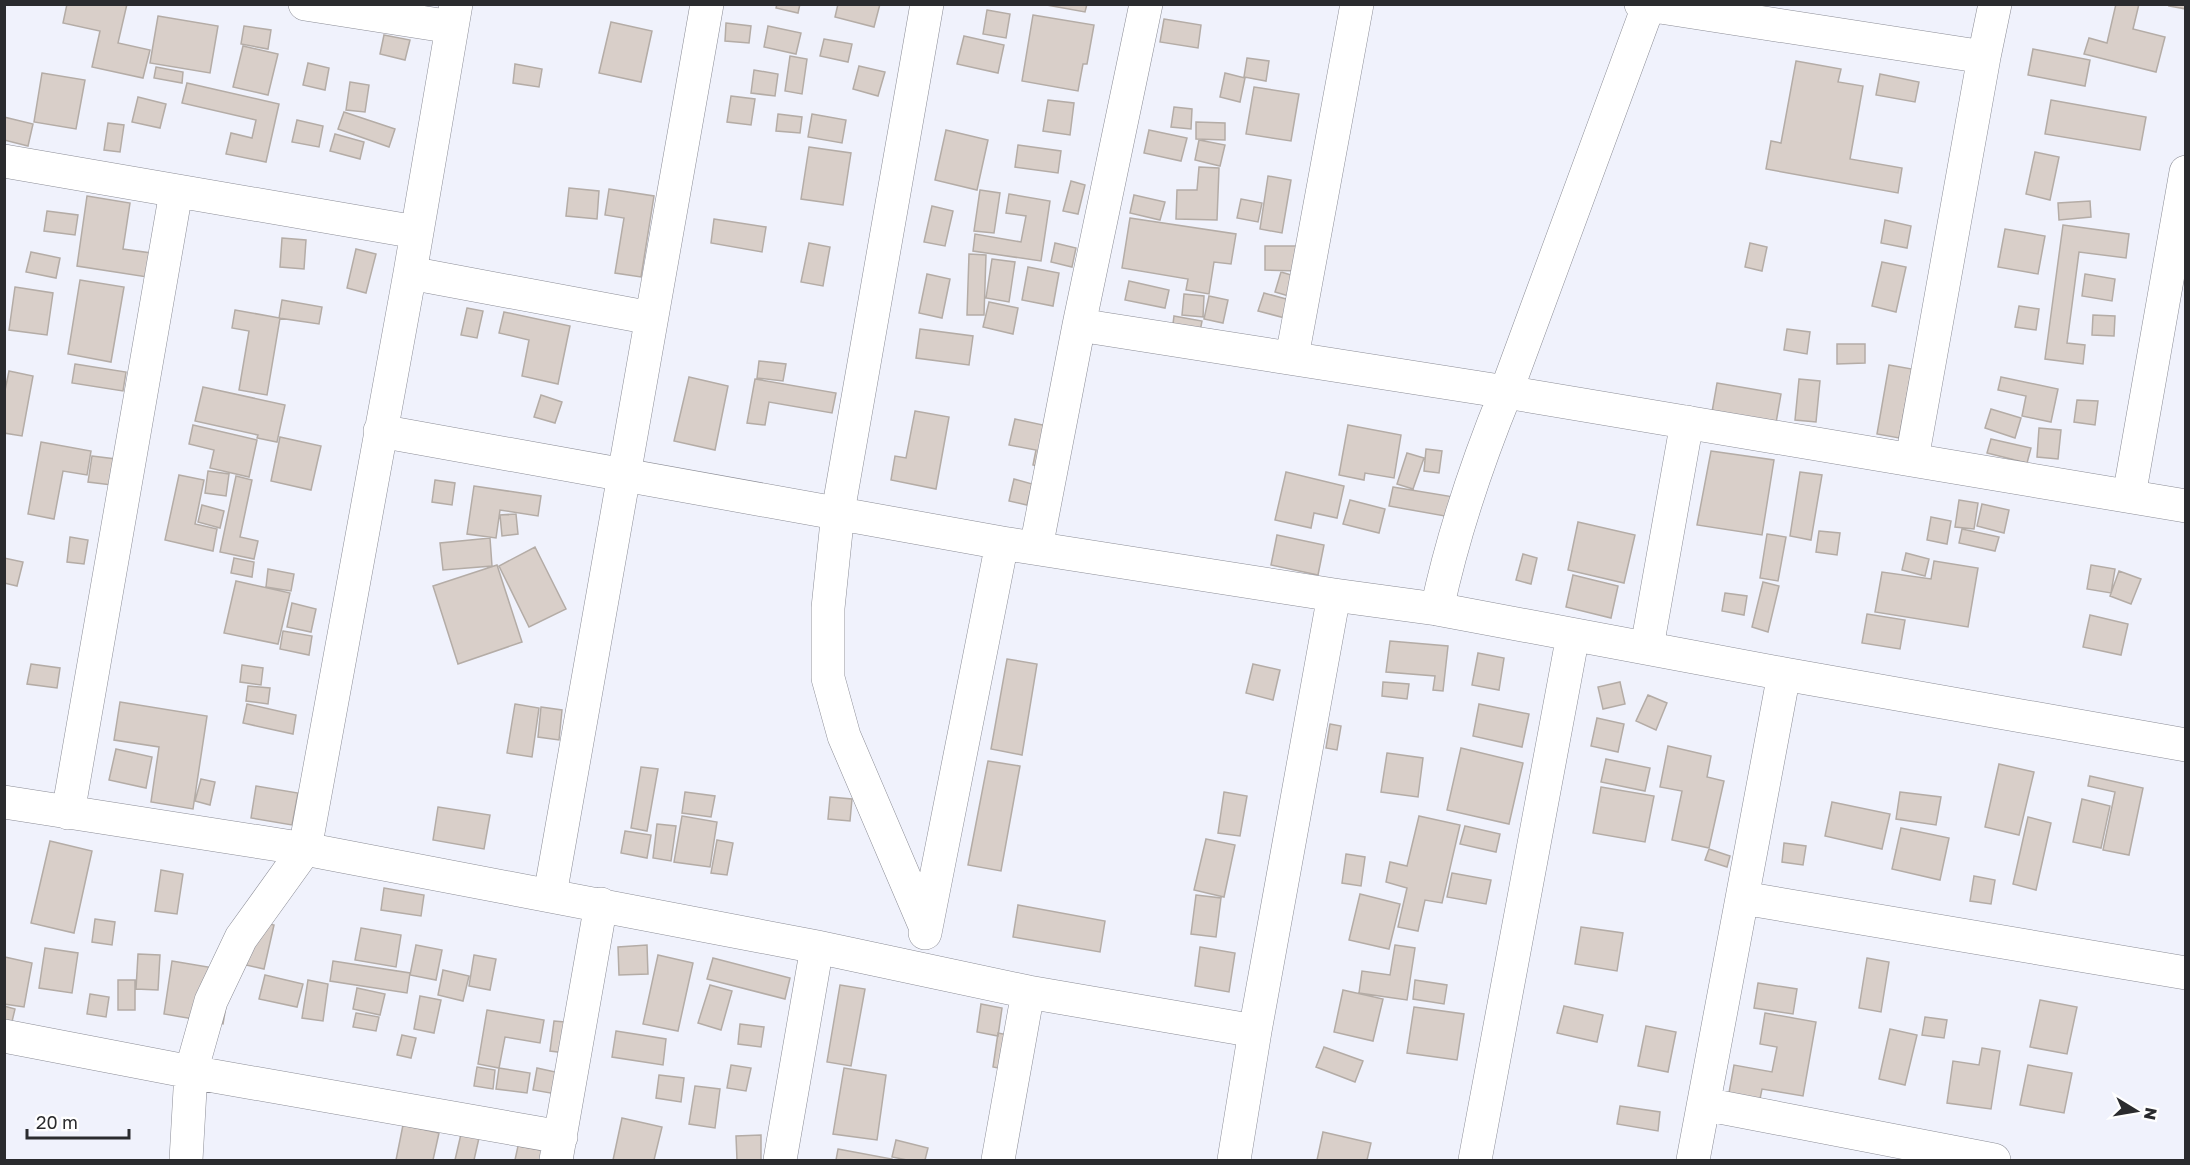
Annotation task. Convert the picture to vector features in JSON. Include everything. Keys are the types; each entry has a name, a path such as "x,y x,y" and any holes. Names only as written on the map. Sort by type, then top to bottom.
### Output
{"street":[{"path":"186,1161 191,1072 211,1001 241,938 305,849 410,273 454,16 305,4"},
{"path":"550,895 707,4"},
{"path":"926,928 844,735 828,678 828,608 838,512 927,4"},
{"path":"1036,548 1078,325 1146,4"},
{"path":"1292,357 1357,4"},
{"path":"1912,459 1995,4"},
{"path":"1437,609 1464,503 1481,453 1506,392 1646,5 1984,57"},
{"path":"4,161 416,232"},
{"path":"2129,496 2186,172"},
{"path":"68,813 176,192"},
{"path":"410,273 651,318"},
{"path":"1078,325 1292,357 2186,506"},
{"path":"1647,647 1687,422"},
{"path":"380,431 1002,543 1437,609 1784,674 2186,745"},
{"path":"917,968 1002,543"},
{"path":"1234,1161 1255,1031 1334,595"},
{"path":"1475,1161 1573,635"},
{"path":"1693,1161 1784,674"},
{"path":"4,802 305,849 601,904 1028,992 1255,1031"},
{"path":"1743,898 2186,974"},
{"path":"4,1036 191,1072 559,1149 601,904"},
{"path":"780,1161 817,947"},
{"path":"998,1161 1028,992"},
{"path":"1704,1104 1994,1161"}],"building":[{"path":"67,4 127,4 118,43 150,50 143,78 92,67 100,31 63,23"},
{"path":"777,4 800,4 798,13 776,8"},
{"path":"838,4 880,4 874,27 835,17"},
{"path":"1041,4 1087,4 1085,12"},
{"path":"2116,4 2139,4 2133,29 2165,37 2156,72 2084,54 2089,38 2107,43"},
{"path":"2170,4 2186,4 2186,9 2169,6"},
{"path":"987,10 1010,14 1006,38 983,34"},
{"path":"1033,15 1094,25 1087,64 1083,64 1078,91 1022,81"},
{"path":"158,16 218,26 210,73 150,63"},
{"path":"1164,19 1201,25 1198,48 1160,42"},
{"path":"611,22 652,31 641,82 599,73"},
{"path":"726,23 751,26 749,43 725,41"},
{"path":"244,26 271,30 268,49 241,44"},
{"path":"768,26 801,33 796,54 764,47"},
{"path":"384,35 410,40 405,60 380,54"},
{"path":"964,36 1004,45 998,73 957,64"},
{"path":"824,39 852,44 848,62 820,56"},
{"path":"243,46 278,54 268,95 233,87"},
{"path":"2033,49 2090,60 2085,86 2028,75"},
{"path":"790,56 807,59 802,94 785,91"},
{"path":"1247,58 1269,61 1266,81 1244,77"},
{"path":"1796,61 1841,69 1838,82 1863,86 1850,159 1902,168 1898,193 1766,169 1771,141 1781,143"},
{"path":"308,63 329,68 325,90 303,85"},
{"path":"515,64 542,69 539,87 513,83"},
{"path":"859,66 885,72 878,96 853,89"},
{"path":"156,67 183,72 182,83 154,78"},
{"path":"754,70 778,74 775,96 751,93"},
{"path":"42,73 85,80 76,129 34,122"},
{"path":"1225,73 1245,78 1240,102 1220,97"},
{"path":"1880,74 1919,82 1915,102 1876,95"},
{"path":"350,82 369,85 365,112 346,110"},
{"path":"187,83 279,104 266,162 226,154 231,133 252,138 256,120 182,103"},
{"path":"1254,87 1299,94 1291,141 1246,134"},
{"path":"731,96 755,99 751,125 727,122"},
{"path":"138,97 166,104 160,128 132,122"},
{"path":"1048,100 1074,103 1070,135 1043,131"},
{"path":"2051,100 2146,117 2140,150 2045,134"},
{"path":"1174,107 1192,109 1191,129 1171,127"},
{"path":"344,112 395,129 389,147 338,129"},
{"path":"778,114 802,117 800,133 776,131"},
{"path":"812,114 846,120 842,143 808,137"},
{"path":"4,117 33,124 28,146 4,140"},
{"path":"297,120 323,126 319,147 292,142"},
{"path":"1196,122 1225,123 1225,140 1196,139"},
{"path":"108,123 124,125 120,152 104,150"},
{"path":"946,130 988,140 977,190 935,180"},
{"path":"1149,130 1187,138 1181,161 1144,153"},
{"path":"335,134 364,142 360,159 330,151"},
{"path":"1199,140 1225,145 1220,166 1195,160"},
{"path":"1018,145 1061,151 1058,173 1015,167"},
{"path":"809,147 851,153 843,205 801,199"},
{"path":"2035,152 2059,157 2050,200 2026,194"},
{"path":"1199,167 1219,168 1217,220 1176,219 1177,190 1197,190"},
{"path":"1268,176 1291,180 1282,233 1260,229"},
{"path":"1071,181 1085,185 1078,214 1063,211"},
{"path":"569,188 599,191 597,219 566,216"},
{"path":"609,189 654,196 641,277 615,273 624,218 605,215"},
{"path":"980,190 1000,193 994,233 974,231"},
{"path":"1009,194 1050,201 1041,261 973,251 975,234 1021,242 1026,216 1006,213"},
{"path":"1134,195 1165,202 1160,220 1130,213"},
{"path":"87,196 130,203 123,249 151,253 147,277 77,266"},
{"path":"1241,199 1262,203 1258,222 1237,218"},
{"path":"2090,201 2091,217 2059,220 2058,203"},
{"path":"932,206 953,211 945,246 924,242"},
{"path":"47,211 78,215 75,235 44,231"},
{"path":"1130,218 1236,234 1231,264 1214,262 1209,294 1186,290 1188,279 1122,268"},
{"path":"714,219 766,227 762,252 711,243"},
{"path":"1885,220 1911,226 1907,248 1881,243"},
{"path":"2063,225 2129,234 2126,258 2079,252 2067,343 2085,345 2083,364 2045,359"},
{"path":"2005,229 2045,236 2038,274 1998,267"},
{"path":"282,238 306,240 304,269 280,267"},
{"path":"809,243 830,247 823,286 801,282"},
{"path":"1055,243 1076,248 1072,267 1051,262"},
{"path":"1750,243 1767,247 1762,271 1745,267"},
{"path":"1265,246 1300,246 1300,271 1265,270"},
{"path":"356,249 376,254 366,293 347,288"},
{"path":"31,252 60,258 56,278 26,272"},
{"path":"969,254 986,255 984,315 967,315"},
{"path":"992,259 1015,262 1009,302 986,298"},
{"path":"1882,262 1906,267 1896,312 1872,306"},
{"path":"1028,267 1059,273 1053,306 1022,300"},
{"path":"1281,272 1298,277 1292,297 1275,292"},
{"path":"927,274 950,279 942,318 919,313"},
{"path":"2085,274 2115,279 2112,301 2082,296"},
{"path":"80,280 124,287 111,362 68,354"},
{"path":"1129,281 1169,290 1165,308 1125,300"},
{"path":"15,287 53,293 47,335 9,330"},
{"path":"1264,293 1290,300 1285,318 1258,311"},
{"path":"1184,294 1204,296 1203,317 1182,315"},
{"path":"1209,296 1228,300 1223,323 1204,319"},
{"path":"282,300 322,307 319,324 279,318"},
{"path":"989,302 1018,308 1013,334 983,327"},
{"path":"2019,306 2039,309 2036,330 2015,327"},
{"path":"467,308 483,311 477,338 461,335"},
{"path":"235,310 280,318 267,395 239,390 249,331 232,328"},
{"path":"504,312 570,326 558,384 522,376 529,340 499,333"},
{"path":"2093,315 2115,316 2114,336 2092,335"},
{"path":"1174,316 1202,321 1199,337 1172,332"},
{"path":"920,329 973,336 969,365 916,358"},
{"path":"1787,329 1810,332 1807,354 1784,350"},
{"path":"1837,344 1865,344 1865,363 1837,364"},
{"path":"759,361 786,364 783,381 757,378"},
{"path":"75,364 126,372 123,391 72,383"},
{"path":"1889,365 1912,369 1899,438 1877,434"},
{"path":"9,371 33,376 22,436 4,433 4,395"},
{"path":"689,377 728,386 715,450 674,441"},
{"path":"2001,377 2058,389 2051,422 2022,416 2026,396 1998,390"},
{"path":"755,379 836,393 832,413 769,402 765,425 747,423"},
{"path":"1799,379 1820,381 1816,422 1795,420"},
{"path":"1717,383 1781,394 1776,423 1712,412"},
{"path":"203,387 285,405 277,442 257,438 258,435 195,421"},
{"path":"541,395 562,402 555,423 534,417"},
{"path":"2077,400 2098,401 2095,425 2074,422"},
{"path":"1991,409 2021,418 2015,438 1985,428"},
{"path":"915,411 949,417 936,489 891,480 895,456 906,458"},
{"path":"1015,419 1066,430 1057,470 1033,465 1036,450 1009,445"},
{"path":"193,425 257,440 249,477 210,468 214,450 189,444"},
{"path":"1348,425 1401,435 1394,478 1365,473 1364,480 1339,475"},
{"path":"2039,428 2061,430 2058,459 2037,457"},
{"path":"280,437 321,446 311,490 271,481"},
{"path":"1991,439 2031,448 2027,463 1987,453"},
{"path":"41,442 91,451 87,475 63,471 54,519 28,514"},
{"path":"1426,449 1442,451 1439,473 1424,471"},
{"path":"1711,451 1774,460 1762,535 1697,525"},
{"path":"1407,453 1424,458 1413,489 1397,484"},
{"path":"92,456 124,460 120,486 88,482"},
{"path":"208,471 229,474 226,496 205,493"},
{"path":"1286,472 1344,486 1337,518 1314,513 1311,528 1275,520"},
{"path":"1800,472 1822,475 1811,540 1790,536"},
{"path":"179,475 204,480 195,524 217,529 213,551 165,540"},
{"path":"236,476 252,480 240,537 258,541 254,559 220,552"},
{"path":"1014,479 1032,484 1027,505 1009,501"},
{"path":"435,480 455,483 452,505 432,502"},
{"path":"474,486 541,496 538,516 500,510 496,538 467,534"},
{"path":"1393,487 1460,498 1456,518 1389,506"},
{"path":"1350,500 1385,509 1379,533 1343,524"},
{"path":"1959,500 1978,503 1974,529 1955,527"},
{"path":"1982,504 2009,510 2004,533 1977,526"},
{"path":"202,505 224,511 220,528 198,522"},
{"path":"516,514 518,534 502,536 500,515"},
{"path":"1931,517 1951,521 1947,544 1927,540"},
{"path":"1578,522 1635,535 1624,583 1568,570"},
{"path":"1962,529 1999,537 1995,551 1959,543"},
{"path":"1819,531 1840,533 1837,555 1816,552"},
{"path":"1767,534 1786,537 1778,581 1760,578"},
{"path":"1277,535 1324,545 1318,575 1271,565"},
{"path":"70,537 88,540 84,564 67,562"},
{"path":"490,538 492,566 443,570 440,543"},
{"path":"535,547 566,609 529,627 499,566"},
{"path":"1906,553 1929,559 1925,576 1902,570"},
{"path":"1523,554 1537,558 1531,584 1516,580"},
{"path":"4,558 23,562 17,586 4,583"},
{"path":"234,558 254,562 252,577 231,573"},
{"path":"1934,561 1978,568 1968,627 1875,612 1882,572 1931,579"},
{"path":"497,565 522,642 458,664 433,586"},
{"path":"2091,565 2115,569 2111,593 2087,589"},
{"path":"268,569 294,574 291,591 266,587"},
{"path":"2119,571 2141,579 2131,604 2110,596"},
{"path":"1573,575 1618,586 1611,618 1566,607"},
{"path":"236,581 290,593 278,644 224,633"},
{"path":"1763,582 1779,586 1768,632 1752,627"},
{"path":"1725,593 1747,596 1744,615 1722,611"},
{"path":"292,603 316,609 311,632 287,627"},
{"path":"1867,614 1905,620 1900,649 1862,643"},
{"path":"2090,615 2128,624 2121,655 2083,647"},
{"path":"283,631 312,636 309,655 280,649"},
{"path":"1390,641 1448,646 1443,691 1433,690 1435,676 1386,672"},
{"path":"1478,653 1504,658 1499,690 1472,685"},
{"path":"1007,659 1037,664 1022,755 991,749"},
{"path":"31,664 60,668 57,688 27,684"},
{"path":"1253,664 1280,670 1273,700 1246,693"},
{"path":"242,665 263,668 261,685 240,682"},
{"path":"1383,682 1409,684 1407,699 1382,696"},
{"path":"1620,682 1625,704 1603,709 1598,687"},
{"path":"248,686 270,688 268,704 246,701"},
{"path":"1648,695 1667,703 1656,730 1636,721"},
{"path":"120,702 207,716 193,809 151,802 159,747 114,740"},
{"path":"247,704 296,715 293,734 243,723"},
{"path":"515,704 539,708 532,757 507,753"},
{"path":"1479,704 1529,714 1522,747 1473,736"},
{"path":"541,707 562,710 559,740 538,737"},
{"path":"1597,718 1624,724 1618,752 1591,746"},
{"path":"1330,724 1341,726 1337,750 1326,748"},
{"path":"1668,746 1711,756 1707,777 1724,781 1709,848 1672,840 1682,791 1660,787"},
{"path":"1461,748 1523,763 1509,824 1447,810"},
{"path":"116,749 152,757 146,788 109,780"},
{"path":"1387,753 1423,758 1418,797 1381,792"},
{"path":"1606,759 1650,768 1645,791 1601,782"},
{"path":"988,761 1020,766 1001,871 968,865"},
{"path":"1999,764 2034,772 2019,835 1985,827"},
{"path":"641,767 658,769 647,831 631,828"},
{"path":"2090,776 2143,788 2129,855 2103,850 2115,792 2088,786"},
{"path":"201,779 215,782 210,805 195,801"},
{"path":"256,786 298,793 292,825 251,818"},
{"path":"1601,787 1654,796 1645,842 1593,833"},
{"path":"685,792 715,796 711,817 682,813"},
{"path":"1224,792 1247,796 1240,836 1218,833"},
{"path":"1900,792 1941,797 1936,825 1896,819"},
{"path":"830,797 852,799 850,821 828,819"},
{"path":"2082,799 2110,806 2101,848 2073,842"},
{"path":"1832,802 1890,814 1882,849 1825,836"},
{"path":"438,807 490,815 484,849 433,840"},
{"path":"682,816 717,822 710,867 674,862"},
{"path":"1419,816 1460,825 1442,903 1425,900 1418,931 1398,927 1407,888 1386,882 1390,862 1407,866"},
{"path":"2028,817 2051,823 2036,890 2013,884"},
{"path":"657,824 676,826 671,861 653,858"},
{"path":"1465,826 1500,834 1496,852 1460,844"},
{"path":"1901,828 1949,838 1940,880 1892,869"},
{"path":"625,831 651,835 647,858 621,853"},
{"path":"1206,839 1235,845 1224,897 1194,890"},
{"path":"717,840 733,843 727,875 711,873"},
{"path":"50,841 92,851 74,933 31,923"},
{"path":"1784,843 1806,846 1803,865 1782,862"},
{"path":"1709,849 1730,856 1727,867 1705,860"},
{"path":"1346,854 1365,857 1361,886 1342,883"},
{"path":"161,870 183,874 177,914 155,911"},
{"path":"1452,873 1491,880 1486,904 1447,897"},
{"path":"1974,876 1995,880 1991,904 1970,901"},
{"path":"384,888 424,895 421,916 381,910"},
{"path":"1360,894 1400,904 1389,949 1349,940"},
{"path":"1196,895 1221,898 1216,937 1191,934"},
{"path":"1018,905 1105,921 1100,952 1013,937"},
{"path":"95,919 115,922 112,945 92,942"},
{"path":"256,921 274,925 264,969 246,965"},
{"path":"1581,927 1623,933 1617,971 1575,964"},
{"path":"361,928 401,935 396,967 355,960"},
{"path":"416,945 442,950 436,980 410,975"},
{"path":"647,945 648,974 619,975 618,947"},
{"path":"1395,945 1415,948 1407,1000 1359,993 1362,971 1390,975"},
{"path":"1200,947 1235,953 1229,992 1195,986"},
{"path":"45,948 78,953 72,993 39,988"},
{"path":"138,954 160,955 158,990 136,989"},
{"path":"474,955 496,959 490,990 469,986"},
{"path":"658,955 693,963 678,1031 643,1024"},
{"path":"5,957 32,963 24,1007 4,1004"},
{"path":"713,958 790,978 785,999 707,979"},
{"path":"1867,958 1889,962 1881,1012 1859,1008"},
{"path":"172,961 232,971 223,1024 164,1014"},
{"path":"333,961 410,973 407,993 330,981"},
{"path":"443,970 469,976 463,1001 438,995"},
{"path":"265,975 303,984 297,1007 259,999"},
{"path":"118,980 135,980 135,1010 118,1010"},
{"path":"308,980 328,984 323,1021 302,1018"},
{"path":"1415,980 1447,985 1444,1004 1413,999"},
{"path":"1758,983 1797,989 1793,1014 1754,1008"},
{"path":"710,985 732,991 721,1030 698,1023"},
{"path":"840,985 865,989 851,1066 827,1062"},
{"path":"357,988 385,994 380,1015 353,1009"},
{"path":"1343,990 1383,999 1373,1041 1334,1032"},
{"path":"90,994 109,997 106,1017 87,1014"},
{"path":"420,996 441,1000 434,1033 414,1029"},
{"path":"2040,1000 2077,1007 2067,1054 2030,1047"},
{"path":"981,1004 1002,1008 998,1036 977,1032"},
{"path":"4,1006 15,1009 10,1030 4,1029"},
{"path":"1564,1006 1603,1015 1597,1042 1557,1033"},
{"path":"1414,1007 1464,1014 1457,1060 1407,1053"},
{"path":"487,1010 544,1020 540,1043 505,1037 499,1068 478,1064"},
{"path":"356,1013 379,1017 376,1031 353,1027"},
{"path":"1765,1013 1816,1022 1803,1096 1762,1089 1758,1109 1727,1104 1734,1065 1772,1072 1777,1047 1760,1044"},
{"path":"1925,1017 1947,1020 1944,1038 1922,1035"},
{"path":"554,1021 576,1023 573,1054 550,1051"},
{"path":"740,1024 764,1027 761,1047 738,1044"},
{"path":"1646,1026 1676,1032 1668,1072 1638,1066"},
{"path":"1890,1029 1917,1035 1905,1085 1879,1079"},
{"path":"616,1031 666,1039 663,1065 612,1057"},
{"path":"998,1033 1013,1036 1008,1070 993,1067"},
{"path":"402,1035 416,1038 411,1058 397,1055"},
{"path":"1324,1047 1363,1061 1355,1082 1316,1067"},
{"path":"1982,1048 2000,1051 1991,1109 1947,1103 1953,1061 1979,1065"},
{"path":"731,1065 751,1068 746,1091 727,1088"},
{"path":"2028,1065 2072,1073 2064,1113 2020,1105"},
{"path":"477,1067 495,1070 493,1089 474,1086"},
{"path":"499,1068 530,1073 527,1093 496,1089"},
{"path":"537,1068 560,1073 556,1094 533,1090"},
{"path":"844,1068 886,1075 877,1140 833,1134"},
{"path":"659,1075 684,1078 681,1102 656,1098"},
{"path":"695,1086 720,1089 715,1128 689,1124"},
{"path":"1620,1106 1660,1112 1658,1131 1617,1124"},
{"path":"622,1118 662,1127 654,1160 613,1160"},
{"path":"403,1125 439,1133 433,1160 396,1160"},
{"path":"1323,1132 1371,1143 1367,1160 1317,1160"},
{"path":"461,1134 479,1138 474,1160 455,1160"},
{"path":"761,1135 761,1160 737,1160 736,1136"},
{"path":"896,1140 928,1148 925,1160 892,1157"},
{"path":"518,1146 550,1152 549,1160 515,1160"},
{"path":"838,1149 892,1159 892,1160 836,1160"}]}
